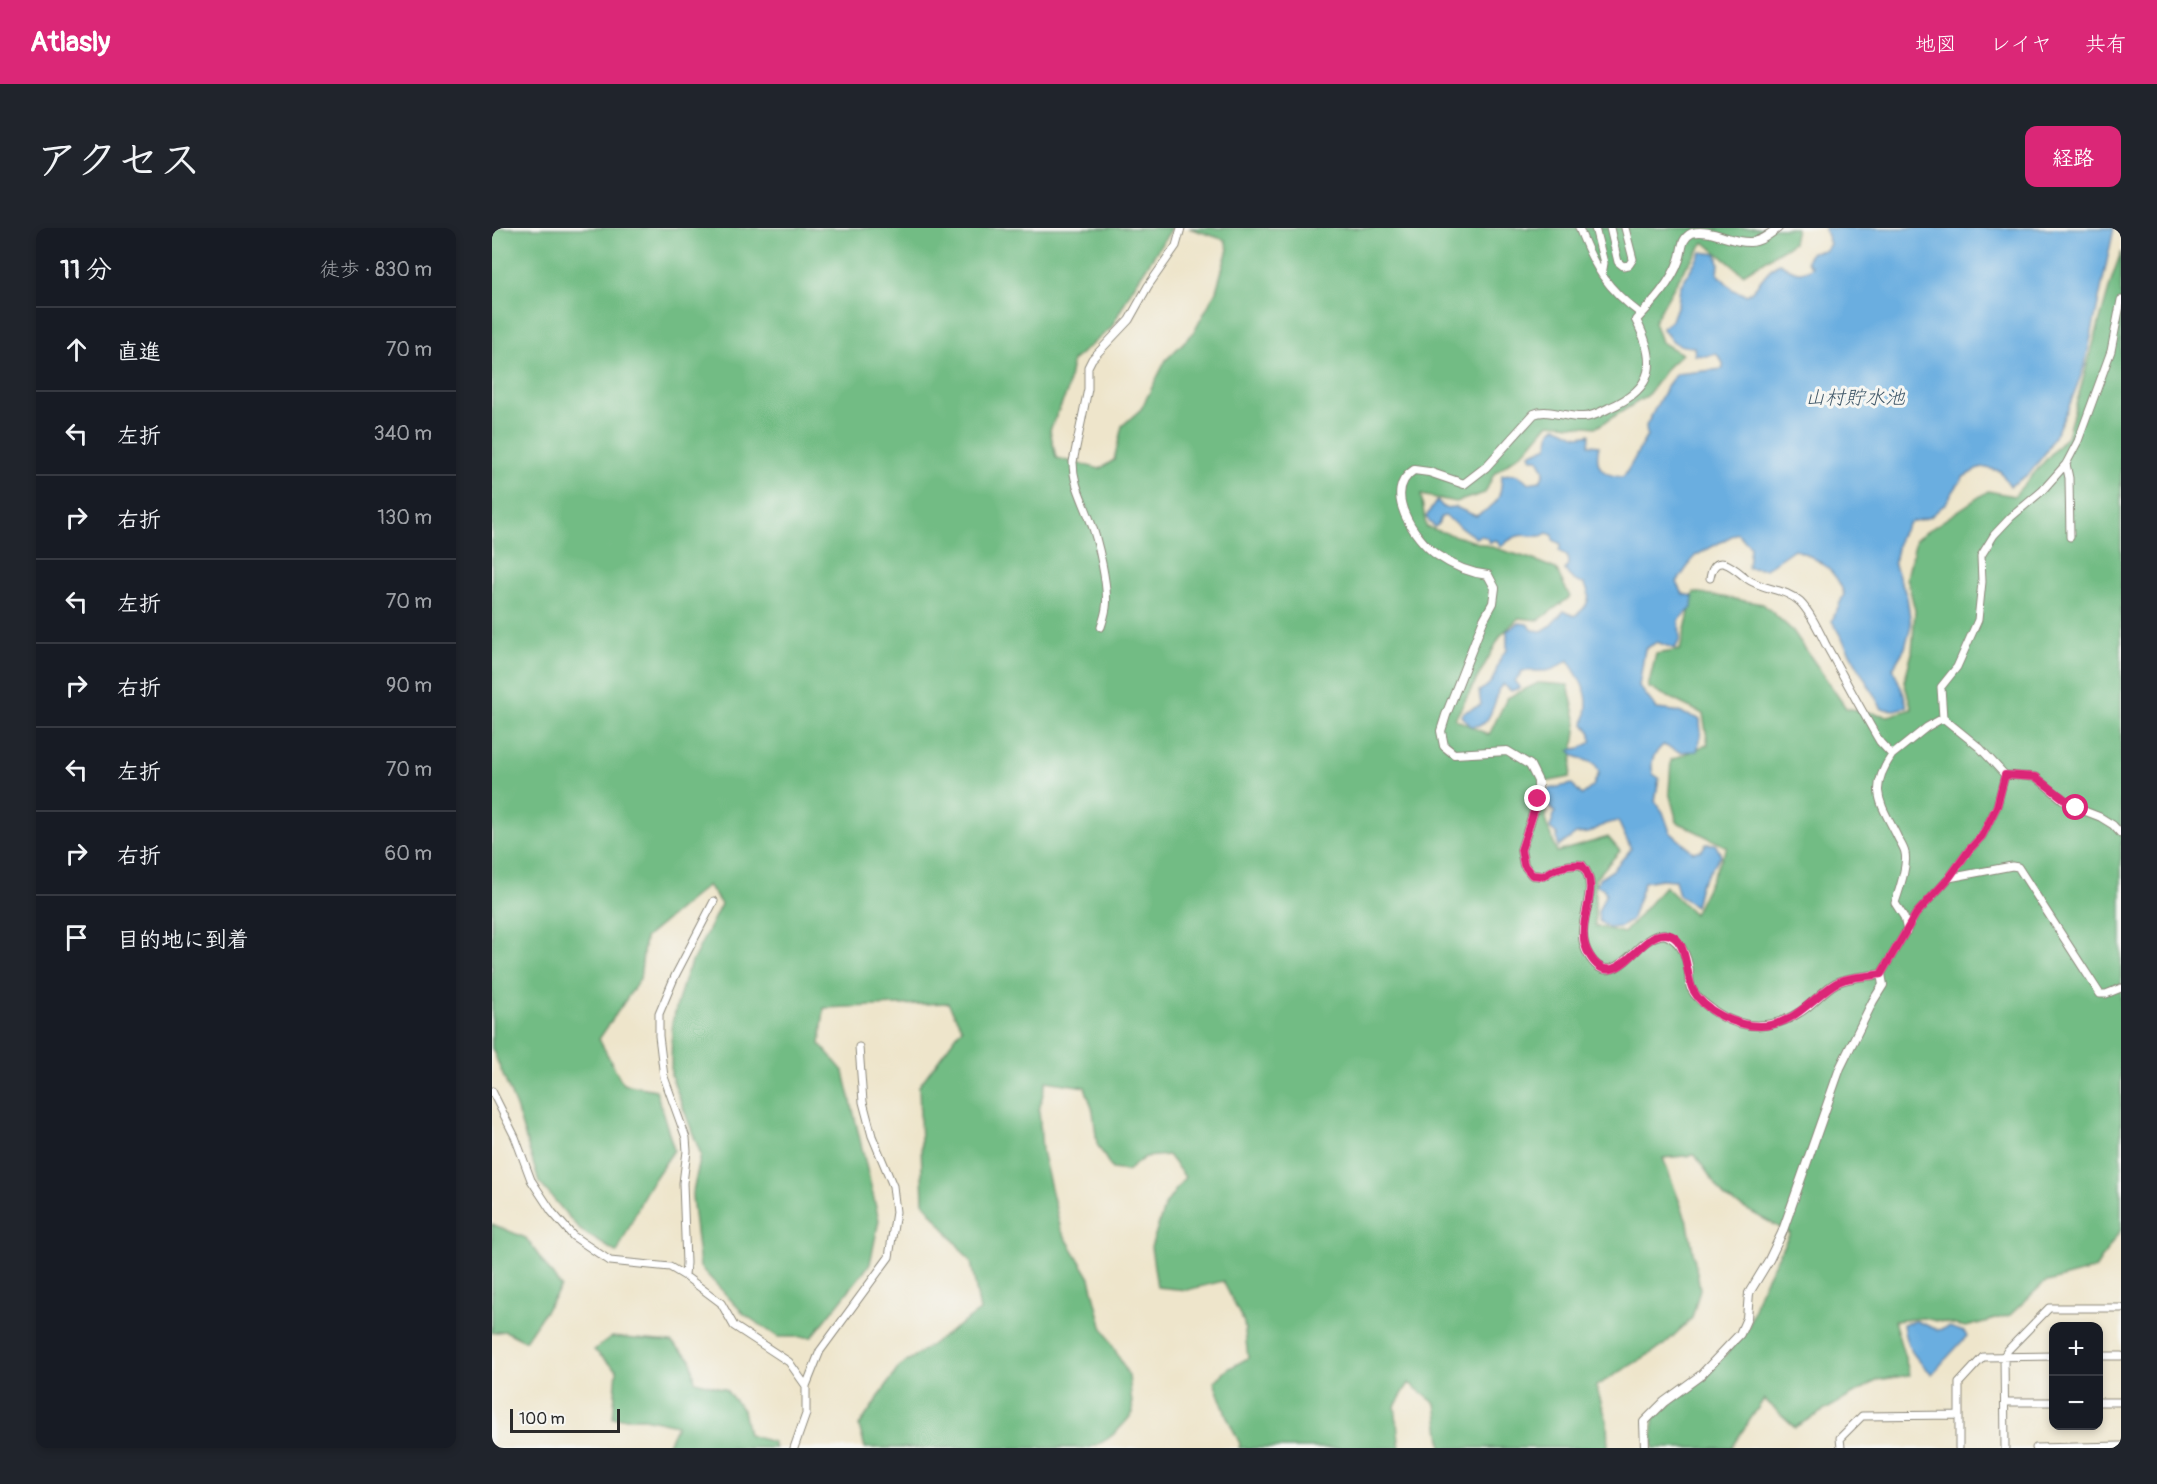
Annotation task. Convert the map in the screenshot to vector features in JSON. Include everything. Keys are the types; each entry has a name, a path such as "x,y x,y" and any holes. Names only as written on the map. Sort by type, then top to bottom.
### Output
{"street":[{"path":"1101,627 1106,609 1105,580 1091,522 1074,482 1073,473 1073,462 1088,389 1088,367 1092,359 1129,320 1148,286 1176,246 1181,228"},
{"path":"1579,228 1610,287 1641,314"},
{"path":"1595,228 1604,263 1602,275"},
{"path":"1610,228 1618,262 1623,266 1629,265 1633,259 1625,228"},
{"path":"1778,228 1761,239 1749,242 1702,229 1690,234 1681,247 1680,259 1668,281 1636,320 1648,350 1650,370 1640,388 1620,404 1585,417 1541,411 1534,414 1486,467 1464,484 1418,470 1408,474 1403,480 1400,492 1401,504 1414,533 1436,554 1461,569 1488,575 1495,588 1493,603 1483,621 1441,731 1444,746 1454,754 1507,751 1530,765 1538,781 1538,799 1521,850 1524,865 1532,875 1543,876 1553,869 1572,864 1582,865 1585,868 1590,882 1590,894 1583,919 1582,938 1588,954 1596,965 1607,969 1617,967 1627,961 1645,942 1664,934 1680,944 1689,966 1688,979 1696,996 1719,1015 1745,1025 1760,1026 1779,1023 1800,1012 1834,984 1849,978 1881,974"},
{"path":"2121,300 2105,371 2078,441 2066,464 2043,491 2011,517 1994,535 1981,556 1982,582 1978,620 1957,667 1941,687 1943,718 1980,748 2005,775 2036,777 2069,805 2100,817 2113,825 2121,834"},
{"path":"2066,464 2069,478 2070,537"},
{"path":"1710,578 1711,571 1717,565 1728,563 1755,585 1782,590 1798,600 1815,625 1880,742 1892,755"},
{"path":"1907,931 1904,917 1895,903 1902,879 1905,854 1878,798 1878,781 1883,767 1892,755 1927,727 1943,718"},
{"path":"1645,1448 1644,1422 1664,1402 1701,1375 1740,1334 1747,1318 1749,1293 1782,1233 1840,1068 1883,985 1881,974 1916,914 1949,878 1982,836 1997,806 2005,775"},
{"path":"1949,878 2012,866 2018,867 2100,994 2121,988"},
{"path":"685,1276 683,1183 687,1144 664,1077 659,1045 659,1014 675,976 714,901"},
{"path":"794,1448 806,1414 806,1386 820,1351 828,1337 889,1257 896,1212 892,1186 872,1136 863,1102 859,1047"},
{"path":"492,1091 516,1137 531,1180 552,1212 573,1236 610,1261 670,1267 685,1276 721,1303 734,1326 789,1362 806,1386"},
{"path":"2005,1448 2004,1356 2007,1350 2049,1308 2121,1308"},
{"path":"1959,1448 1959,1383 1983,1356 2049,1356"},
{"path":"2103,1356 2121,1356"},
{"path":"2005,1402 2049,1402"},
{"path":"2103,1402 2121,1402"},
{"path":"1840,1448 1840,1438 1862,1416 1958,1415"},
{"path":"2036,1448 2121,1446"}],"green space":[{"path":"492,228 1172,228 1132,289 1111,328 1072,361 1067,392 1050,430 1056,458 1100,469 1114,460 1122,426 1141,409 1166,360 1194,332 1216,291 1228,249 1225,240 1189,228 1796,228 1793,243 1743,274 1704,242 1682,273 1654,322 1661,342 1682,354 1668,367 1647,396 1597,427 1549,423 1528,448 1494,474 1485,493 1456,502 1421,495 1426,527 1531,559 1556,569 1570,597 1539,620 1519,618 1501,635 1455,719 1489,735 1507,698 1538,683 1568,685 1577,723 1570,777 1545,782 1546,823 1557,852 1608,837 1620,851 1595,879 1595,926 1624,933 1665,886 1694,914 1727,847 1677,822 1669,792 1671,760 1708,744 1703,714 1648,687 1656,654 1680,650 1694,592 1763,604 1793,631 1846,708 1888,716 1912,709 1904,682 1912,653 1915,610 1907,578 1916,539 1988,491 2014,496 2067,436 2121,252 2121,1229 2095,1269 2044,1283 2010,1315 1966,1327 1923,1318 1894,1321 1910,1375 1878,1380 1795,1427 1764,1399 1731,1448 1653,1448 1653,1418 1706,1377 1748,1329 1759,1293 1790,1233 1725,1198 1695,1155 1663,1158 1688,1224 1700,1289 1692,1318 1663,1346 1596,1386 1607,1421 1608,1448 1442,1448 1436,1404 1409,1383 1395,1406 1400,1448 1239,1448 1240,1444 1214,1382 1228,1369 1248,1358 1244,1323 1223,1281 1187,1290 1157,1287 1151,1247 1165,1205 1185,1177 1168,1155 1145,1157 1127,1171 1112,1169 1097,1144 1093,1111 1085,1087 1046,1081 1039,1110 1042,1151 1061,1230 1090,1278 1102,1326 1129,1376 1133,1413 1107,1439 1087,1448 865,1448 859,1426 899,1367 980,1311 971,1262 923,1202 919,1086 962,1028 948,1003 824,1008 820,1044 844,1072 879,1220 870,1264 812,1337 778,1337 744,1314 700,1267 692,1196 701,1155 671,1075 672,1022 686,974 721,904 708,885 645,938 640,979 599,1039 623,1084 656,1090 674,1150 646,1191 617,1253 580,1230 539,1182 516,1107 492,1048"},
{"path":"492,1224 526,1238 561,1287 525,1341 505,1331 492,1333"},
{"path":"612,1337 671,1342 691,1359 695,1381 725,1389 743,1410 748,1435 773,1442 775,1448 666,1448 677,1425 644,1418 613,1418 617,1370 594,1350"}],"water":[{"name":"山村貯水池","path":"1824,228 2114,228 2085,365 2068,409 2046,452 2029,474 2010,486 2000,471 1982,467 1963,477 1945,504 1930,517 1909,523 1899,538 1894,563 1907,597 1911,625 1905,648 1893,668 1907,707 1895,710 1882,709 1832,621 1844,594 1831,571 1818,561 1794,549 1765,569 1748,568 1750,546 1737,533 1695,556 1677,582 1683,594 1693,596 1692,608 1679,620 1680,639 1675,649 1657,642 1645,649 1639,686 1657,709 1675,711 1700,719 1701,736 1697,751 1680,752 1663,745 1655,755 1652,761 1653,774 1659,778 1655,801 1663,812 1670,832 1693,852 1702,850 1706,844 1715,844 1721,855 1700,885 1695,906 1679,895 1675,880 1661,879 1644,882 1631,921 1620,927 1609,928 1599,921 1598,912 1606,893 1603,888 1597,886 1599,879 1613,870 1631,849 1618,821 1605,824 1589,833 1576,834 1558,847 1557,834 1550,828 1555,812 1549,807 1548,789 1572,784 1582,795 1593,786 1599,772 1595,764 1575,756 1569,750 1581,748 1591,742 1591,733 1584,724 1587,704 1585,690 1568,660 1551,670 1522,671 1515,682 1520,688 1511,691 1503,684 1498,690 1487,720 1482,724 1471,726 1461,716 1464,712 1481,705 1479,691 1491,682 1502,655 1507,650 1507,631 1519,623 1527,624 1533,630 1542,631 1564,611 1574,616 1587,603 1587,589 1584,584 1573,579 1565,570 1568,564 1567,556 1559,551 1561,544 1553,540 1553,535 1547,533 1540,536 1518,536 1500,547 1498,541 1494,540 1489,543 1487,538 1480,535 1476,538 1445,516 1441,517 1438,525 1434,527 1426,517 1437,500 1444,508 1455,507 1476,516 1497,500 1501,490 1502,475 1517,475 1528,483 1540,481 1544,472 1543,467 1538,459 1532,459 1530,454 1548,446 1551,431 1555,427 1579,436 1590,434 1589,445 1599,446 1598,459 1601,469 1610,475 1623,477 1647,436 1646,426 1676,374 1723,369 1723,363 1716,353 1706,356 1695,355 1694,347 1675,343 1662,328 1672,320 1678,304 1680,287 1701,252 1717,254 1718,274 1733,290 1747,295 1779,263 1799,272 1812,267 1807,261 1808,257 1812,252 1826,250 1830,244"},
{"path":"1916,1321 1938,1330 1949,1327 1964,1332 1967,1336 1932,1374 1916,1357 1906,1339 1903,1324"}],"route":[{"path":"1538,799 1521,850 1524,865 1532,875 1543,876 1553,869 1572,864 1582,865 1585,868 1590,882 1590,894 1583,919 1582,938 1588,954 1596,965 1607,969 1617,967 1627,961 1645,942 1664,934 1680,944 1689,966 1688,979 1696,996 1719,1015 1745,1025 1760,1026 1779,1023 1800,1012 1834,984 1849,978 1881,974 1916,914 1949,878 1982,836 1997,806 2005,775 2036,777 2069,805 2076,808"}]}
